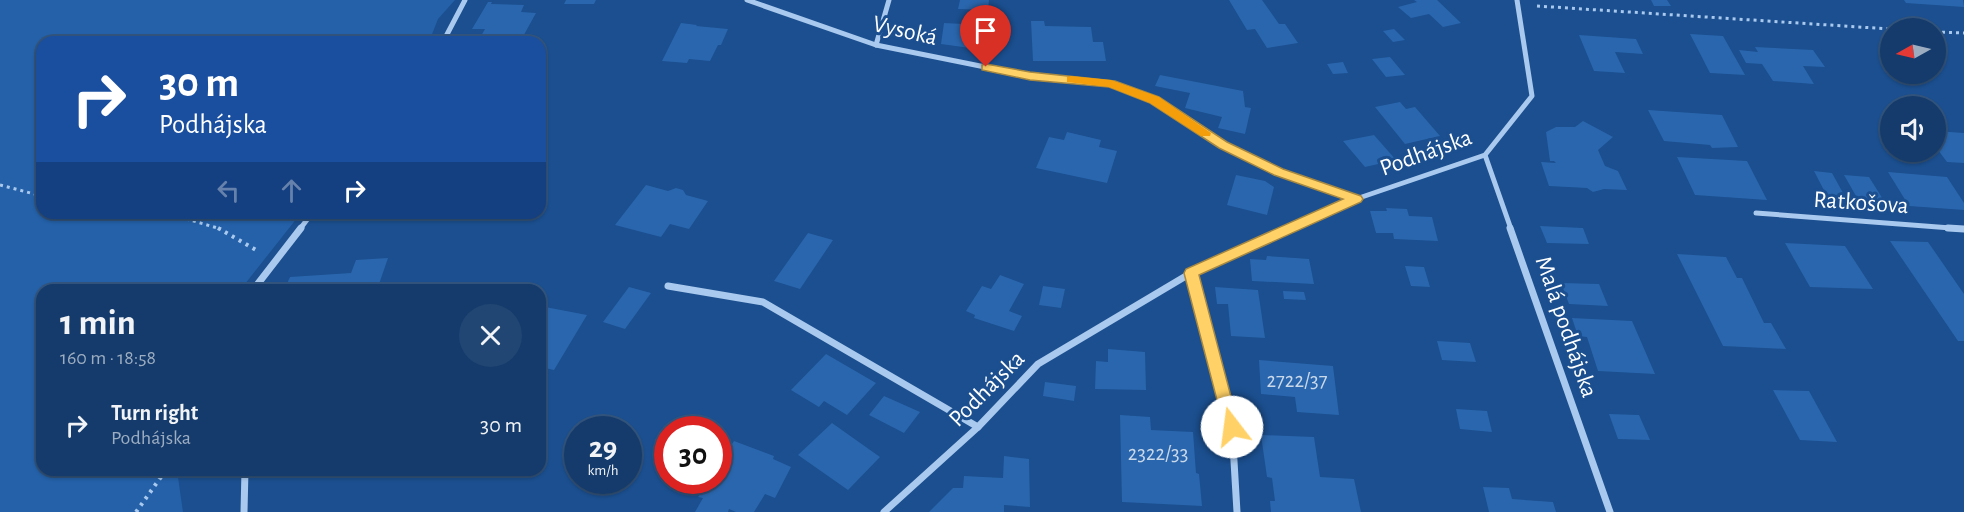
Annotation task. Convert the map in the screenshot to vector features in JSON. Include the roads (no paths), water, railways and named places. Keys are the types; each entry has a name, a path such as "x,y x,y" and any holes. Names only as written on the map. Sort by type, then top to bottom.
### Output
{"street":[{"path":"445,36 465,0"},
{"name":"Vysoká","path":"747,0 876,45 1030,76 1111,84 1155,100 1223,145 1279,172 1356,199"},
{"path":"876,45 889,0"},
{"name":"Podhájska","path":"884,512 978,427 1038,364 1191,273 1356,199 1485,155 1532,96 1517,2"},
{"name":"Malá podhájska","path":"1485,155 1610,512"},
{"name":"Ratkošova","path":"1756,213 1964,229"},
{"path":"258,284 307,219"},
{"path":"1191,273 1232,427 1237,512"},
{"path":"668,286 763,302 978,427"},
{"path":"244,512 245,476"}]}
